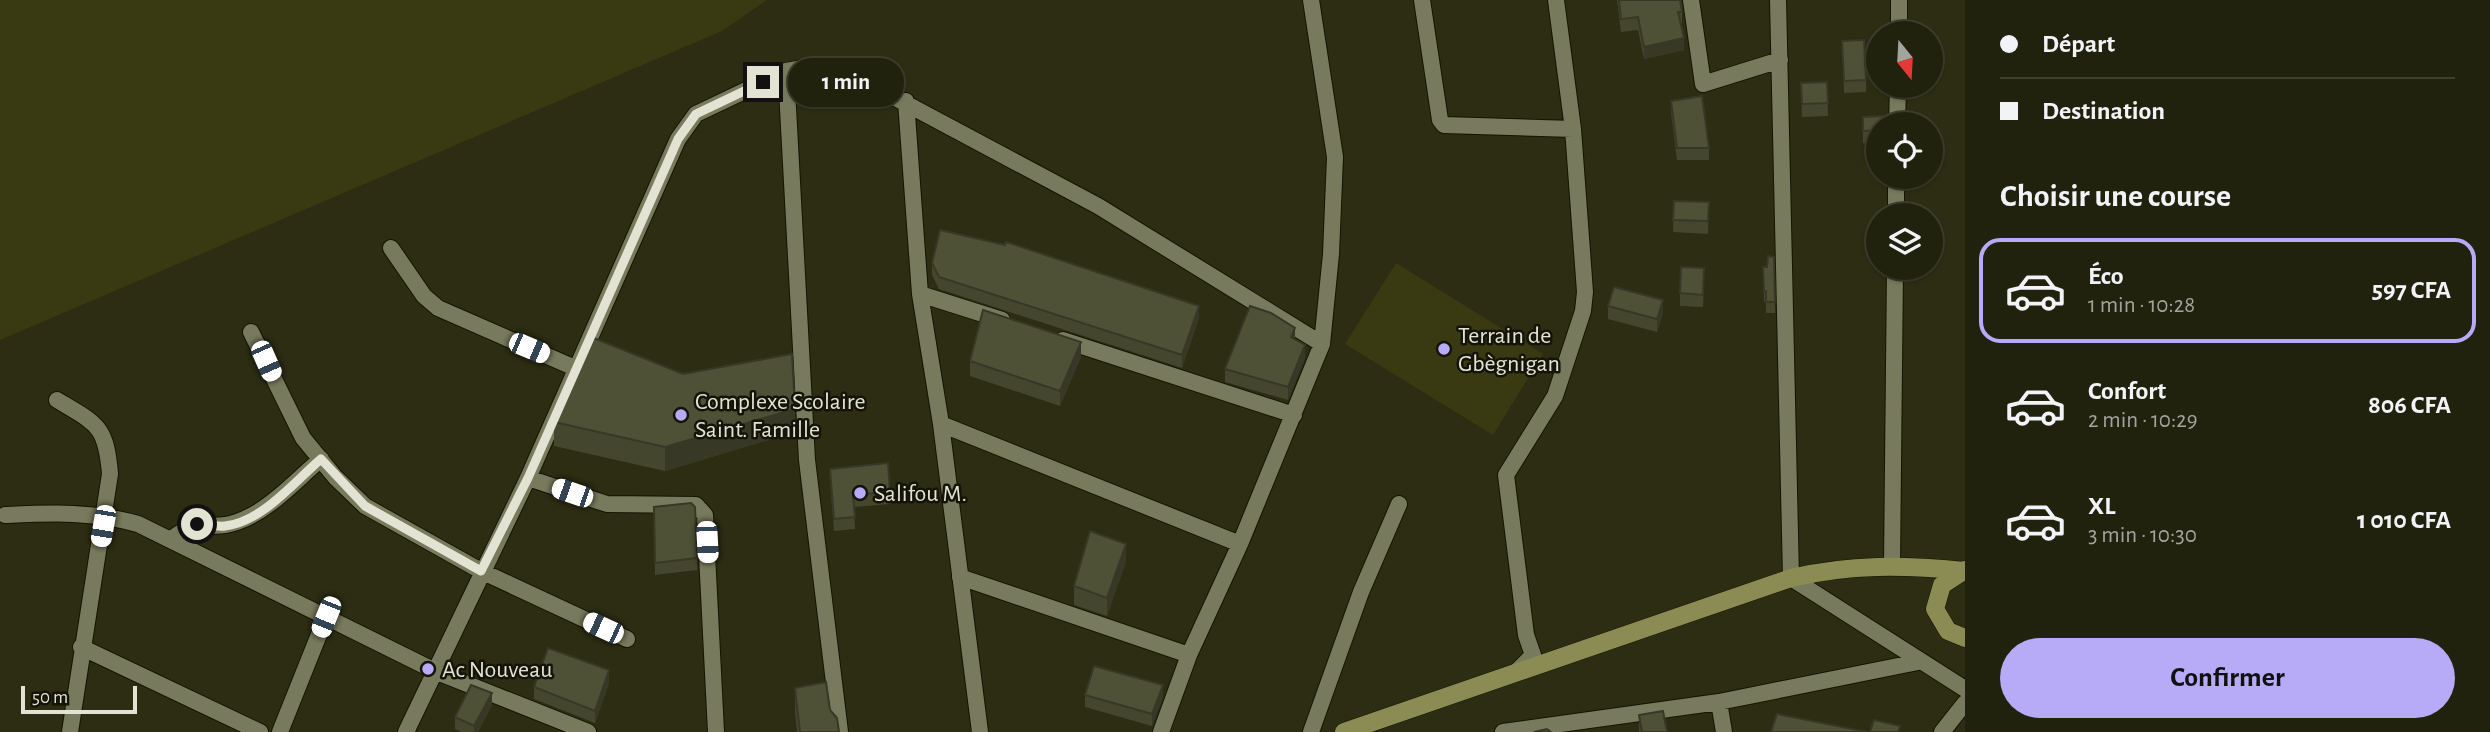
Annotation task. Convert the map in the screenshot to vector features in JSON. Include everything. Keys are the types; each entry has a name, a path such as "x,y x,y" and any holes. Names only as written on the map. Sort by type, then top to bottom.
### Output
{"main road":[{"path":"1344,732 1363,729 1515,673 1791,578 1837,567 1892,565 1965,570"},
{"path":"1965,570 1942,585 1935,600 1937,617 1965,647"},
{"path":"1948,631 1965,638"}],"street":[{"path":"1161,732 1189,655 1240,544 1322,344 1331,254 1335,157 1311,0"},
{"path":"1422,0 1440,120 1444,125 1573,129"},
{"path":"1515,673 1533,654 1527,635 1506,475 1555,396 1583,311 1585,292 1573,129 1556,0"},
{"path":"1691,0 1703,84 1780,60"},
{"path":"1778,0 1791,578 1918,662 1965,689"},
{"path":"1899,0 1899,21"},
{"path":"406,732 437,672 481,571 528,478 686,125 696,114 786,71 821,65 842,69 906,101 1098,206 1322,344"},
{"path":"786,71 807,460 840,732"},
{"path":"906,101 920,293 941,424 980,732"},
{"path":"391,248 424,296 438,308 575,368"},
{"path":"1892,565 1895,280"},
{"path":"920,293 1023,327"},
{"path":"251,332 303,438 365,506 481,571 627,639"},
{"path":"1049,335 1294,415"},
{"path":"57,400 97,425 107,447 110,474 81,647 70,732"},
{"path":"941,424 1240,544"},
{"path":"170,540 187,527 197,524 223,526 264,508 321,459"},
{"path":"528,478 607,504 696,505 702,508 716,732"},
{"path":"1311,732 1361,592 1399,504"},
{"path":"5,515 73,512 105,514 138,524 437,672 588,732"},
{"path":"960,577 1189,655"},
{"path":"280,732 326,617"},
{"path":"81,647 260,732"},
{"path":"1503,732 1543,729 1719,702 1918,662"},
{"path":"1719,702 1724,732"},
{"path":"1942,732 1965,703"}],"shaded area":[{"path":"0,0 767,0 722,31 0,340"},
{"name":"Terrain de Gbègnigan","path":"1396,263 1543,354 1493,435 1345,344"}],"building":[{"path":"1619,0 1680,0 1682,12 1678,12 1684,38 1644,47 1638,17 1621,19"},
{"path":"1864,40 1866,80 1844,81 1842,41"},
{"path":"1827,82 1828,103 1802,104 1801,83"},
{"path":"1702,96 1709,148 1677,148 1671,101"},
{"path":"1863,117 1866,117 1866,131 1863,131"},
{"path":"1674,201 1709,202 1708,221 1673,220"},
{"path":"940,230 1005,245 1006,242 1199,306 1182,355 939,277 932,263"},
{"path":"1768,256 1774,257 1775,302 1766,302 1764,291 1763,267 1767,267"},
{"path":"1681,267 1704,268 1703,295 1680,293"},
{"path":"1614,287 1663,300 1657,319 1608,306"},
{"path":"1250,306 1271,313 1295,328 1291,337 1305,345 1288,387 1225,369"},
{"path":"983,310 1081,342 1060,391 970,361"},
{"name":"Complexe Scolaire Saint. Famille","path":"591,337 683,374 792,354 795,409 665,447 554,422"},
{"path":"888,463 890,492 853,495 855,517 834,519 830,469"},
{"path":"691,503 695,507 697,558 655,563 654,507"},
{"path":"1090,531 1126,544 1107,598 1074,586"},
{"path":"548,648 609,670 595,711 534,687"},
{"path":"1094,666 1163,685 1152,714 1085,695"},
{"path":"826,682 830,710 837,718 839,732 800,732 795,688"},
{"path":"471,685 492,693 474,726 455,717"},
{"path":"1663,711 1667,732 1642,732 1639,715"},
{"path":"1777,714 1867,732 1771,732"},
{"path":"1874,720 1900,726 1898,732 1870,732"}],"place":[{"name":"Terrain de Gbègnigan","path":"1444,349"},
{"name":"Complexe Scolaire Saint. Famille","path":"681,415"},
{"name":"Salifou M.","path":"860,493"},
{"name":"Ac Nouveau","path":"428,669"}],"route":[{"path":"197,524 223,526 239,522 264,508 321,459 365,506 481,571 528,478 686,125 696,114 763,82"}]}
